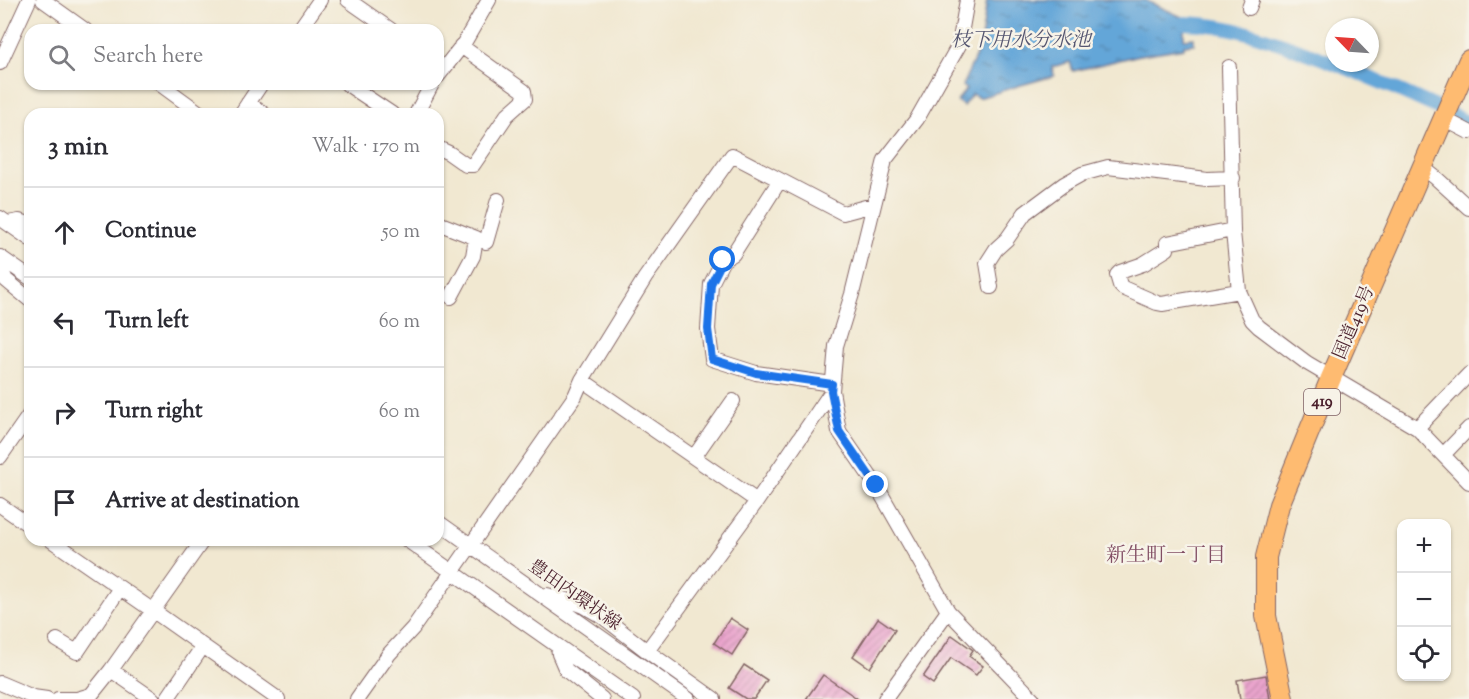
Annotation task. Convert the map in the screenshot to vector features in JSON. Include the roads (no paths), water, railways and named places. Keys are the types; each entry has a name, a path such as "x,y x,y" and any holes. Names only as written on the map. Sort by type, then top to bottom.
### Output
{"highway":[{"name":"国道419号","path":"1283,699 1266,616 1266,557 1279,506 1331,378 1469,60"}],"street":[{"path":"0,63 29,0"},
{"path":"43,0 77,24"},
{"path":"303,24 320,0"},
{"path":"348,0 383,24"},
{"path":"444,65 461,46 489,0"},
{"path":"967,0 959,45 917,119 885,160 852,294 836,346 832,387 839,431 876,485 948,610 1033,699"},
{"path":"444,151 466,165 473,165 507,115 525,99 524,91 461,46"},
{"path":"1229,66 1233,230 1239,291 1252,320 1307,363 1417,428 1469,482"},
{"path":"168,90 193,108"},
{"path":"245,108 257,90"},
{"path":"357,90 383,108"},
{"path":"419,108 429,90"},
{"path":"1444,119 1469,132"},
{"path":"357,699 389,654 413,628 575,396 582,380 645,278 732,155 843,213 873,205"},
{"path":"991,287 987,263 996,249 1007,240 1025,213 1064,184 1082,174 1108,167 1207,179 1233,178"},
{"path":"1422,167 1469,208"},
{"path":"780,180 733,254 723,260 711,284 708,329 712,359 756,373 832,387"},
{"path":"451,297 473,256 485,241 498,200"},
{"path":"4,220 24,222"},
{"path":"4,220 24,234"},
{"path":"444,225 485,241"},
{"path":"1233,230 1167,243 1167,249 1143,264 1117,275 1123,288 1162,304 1239,291"},
{"path":"0,257 24,274"},
{"path":"0,268 6,280 24,295"},
{"path":"1417,428 1469,374"},
{"path":"582,380 757,501"},
{"path":"646,651 757,501 832,387"},
{"path":"694,457 733,401"},
{"path":"0,457 24,423"},
{"path":"1443,455 1469,428"},
{"path":"0,505 24,522"},
{"name":"豊田内環状線","path":"444,526 688,699"},
{"path":"63,546 278,699"},
{"path":"58,699 77,699 91,695 199,546"},
{"path":"414,546 633,699"},
{"path":"57,640 78,652 120,588"},
{"path":"540,594 584,606 603,617 714,699"},
{"path":"885,699 948,610"},
{"path":"168,699 203,646"},
{"path":"558,646 566,670 602,699"},
{"path":"111,670 153,699"},
{"path":"0,683 33,697 47,699"}],"water":[{"name":"枝下用水分水池","path":"987,0 1145,0 1182,19 1200,18 1201,28 1184,29 1184,39 1194,38 1194,44 1184,45 1184,48 1140,55 1073,71 1070,62 1052,67 1054,76 979,98 972,94 963,106 957,101 966,89 962,86 978,51"}],"waterway":[{"path":"1184,23 1234,29 1281,43 1372,79 1469,123"}],"district":[{"name":"新生町一丁目","path":"1166,556"}]}
